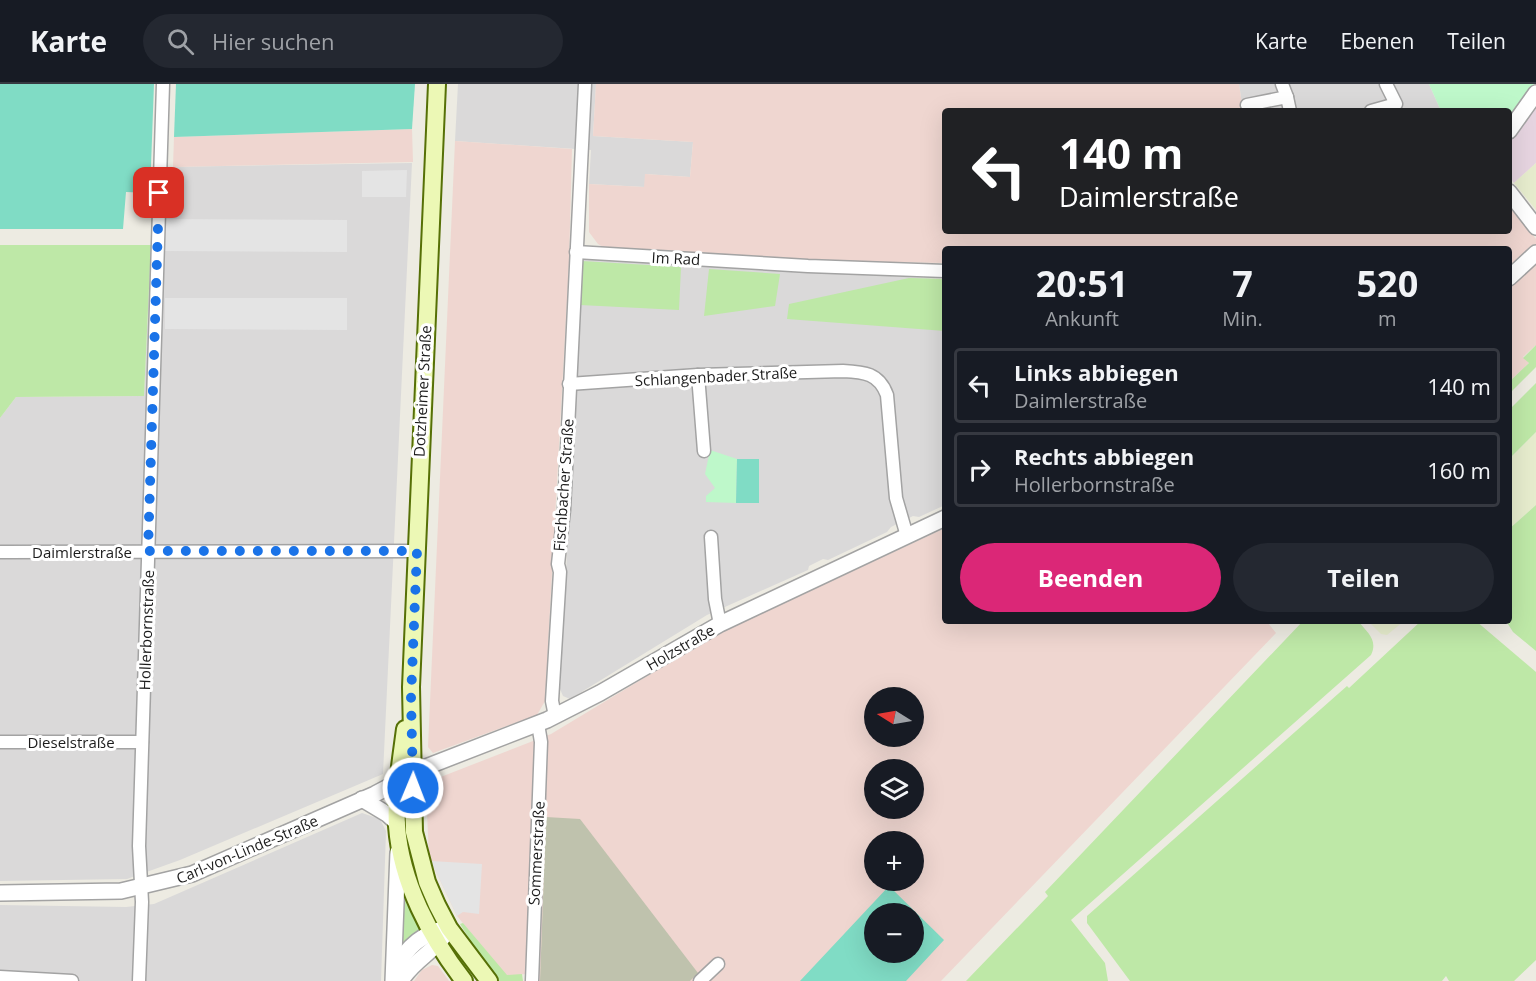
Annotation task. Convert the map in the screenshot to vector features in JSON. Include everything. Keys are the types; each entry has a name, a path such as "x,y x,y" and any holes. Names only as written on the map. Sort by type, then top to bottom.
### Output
{"main road":[{"name":"Dotzheimer Straße","path":"407,777 437,84"},
{"path":"407,777 397,823 399,843 407,875 435,937 464,981"},
{"path":"407,777 414,832 427,882 449,928 489,981"}],"street":[{"name":"Hollerbornstraße","path":"139,981 142,888 139,846 163,84"},
{"path":"576,252 585,84"},
{"path":"1282,84 1289,108"},
{"path":"1386,84 1398,107"},
{"path":"1512,127 1536,93"},
{"path":"1247,105 1287,97"},
{"path":"1512,196 1536,227"},
{"name":"Im Rad","path":"576,252 808,266 942,271"},
{"name":"Fischbacher Straße","path":"555,716 552,701 576,252"},
{"path":"1512,275 1536,253"},
{"name":"Schlangenbader Straße","path":"569,384 698,375 863,372 882,383 887,393 896,498 907,536"},
{"path":"698,375 704,452"},
{"name":"Holzstraße","path":"407,777 555,716 720,624 942,519"},
{"path":"711,537 715,599 720,624"},
{"name":"Daimlerstraße","path":"0,552 417,551"},
{"name":"Sommerstraße","path":"532,981 541,742 538,724"},
{"name":"Dieselstraße","path":"0,742 142,742"},
{"name":"Carl-von-Linde-Straße","path":"0,893 99,893 142,888 192,874 362,800 407,777"},
{"path":"362,800 387,814 397,823"},
{"path":"396,979 399,843"},
{"path":"396,979 408,949 449,928"},
{"path":"700,981 718,964"},
{"path":"0,977 72,981"}],"shaded area":[{"path":"458,84 596,84 593,136 693,142 690,177 645,174 645,187 589,184 591,150 455,141"},
{"path":"596,84 1239,84 1243,108 942,108 942,234 1512,234 1512,209 1536,239 1536,345 1523,357 1529,363 1512,379 1512,246 942,246 942,263 819,261 605,248 598,244 589,232 589,184 644,187 645,174 690,177 693,142 593,136"},
{"path":"1239,84 1429,84 1440,108 1243,108"},
{"path":"1536,101 1536,163 1514,183 1512,180 1512,132"},
{"path":"412,129 413,162 173,167 174,137"},
{"path":"455,141 572,149 569,263 545,701 537,715 433,753 428,747"},
{"path":"412,163 383,774 180,860 127,879 0,881 0,418 16,397 144,396 151,245 166,167"},
{"path":"1536,163 1536,210 1514,183"},
{"path":"407,170 406,197 362,197 362,171"},
{"path":"165,219 347,220 347,252 165,251"},
{"path":"582,259 942,279 942,506 919,517 913,516 891,527 887,532 828,560 823,559 809,566 808,570 707,615 570,699 563,696 560,689"},
{"path":"165,298 347,298 347,330 165,329"},
{"path":"1536,432 1536,505 1512,526 1512,456"},
{"path":"942,529 942,624 1269,624 1276,633 941,981 538,981 535,973 507,976 457,916 429,857 426,790 433,780 551,734 717,634"},
{"path":"1371,624 1400,624 1387,635 1381,634"},
{"path":"362,813 380,819 386,831 381,981 0,981 0,905 126,907 154,904"},
{"path":"546,817 580,819 698,973 690,981 540,981"},
{"path":"431,861 482,864 479,914 463,912 457,916"},
{"path":"432,965 438,966 449,981 414,981 422,970"}],"green space":[{"path":"0,84 154,84 150,193 126,192 123,229 0,229"},
{"path":"176,84 415,84 412,129 174,137"},
{"path":"1429,84 1534,84 1512,115 1512,108 1440,108"},
{"path":"0,245 151,245 144,396 16,397 0,418"},
{"path":"582,261 681,267 679,310 580,305"},
{"path":"709,269 780,274 775,306 704,316"},
{"path":"909,278 942,279 942,331 787,319 789,304"},
{"path":"1536,345 1536,367 1512,391 1512,379 1529,363 1523,358"},
{"path":"1536,383 1536,432 1512,456 1512,407"},
{"path":"710,450 737,459 736,503 706,502 706,496 715,488 705,474"},
{"path":"737,459 759,459 759,503 736,503"},
{"path":"1536,505 1536,651 1513,632 1508,624 1512,624 1512,526"},
{"path":"1300,624 1360,624 1368,633 1373,641 1371,655 1071,920 1105,963 1108,981 966,981 1048,896 1045,892"},
{"path":"1418,624 1480,624 1536,672 1536,960 1514,981 1449,981 1446,976 1442,981 1130,981 1087,923 1087,916 1347,686 1349,688"},
{"path":"401,878 423,931 401,950"},
{"path":"884,891 894,891 906,903 873,903"},
{"path":"864,913 864,963 923,963 906,981 800,981"},
{"path":"924,920 944,940 924,962"},
{"path":"463,923 507,975 522,974 523,981 498,981 469,943 470,940 460,924"}],"route":[{"path":"159,193 148,551 417,551 411,698 414,736 413,788"}]}
